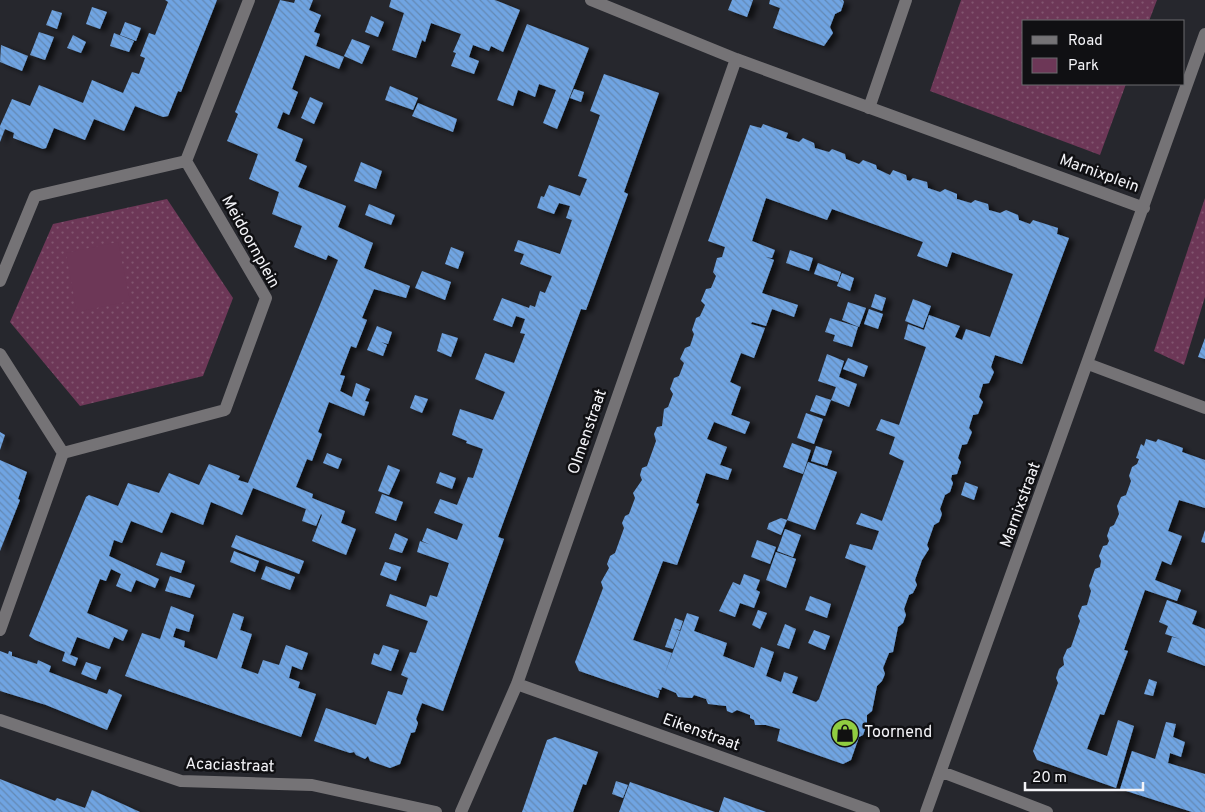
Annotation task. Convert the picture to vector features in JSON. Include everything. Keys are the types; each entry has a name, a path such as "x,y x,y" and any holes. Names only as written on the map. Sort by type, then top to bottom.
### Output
{"street":[{"path":"0,281 35,196 186,161 249,0"},
{"name":"Marnixplein","path":"591,0 736,59 1144,208 1205,34"},
{"path":"869,108 906,0"},
{"name":"Olmenstraat","path":"461,812 517,684 736,59"},
{"name":"Meidoornplein","path":"63,453 225,410 266,298 186,161"},
{"name":"Marnixstraat","path":"926,812 1144,208"},
{"path":"0,354 63,453 0,630"},
{"path":"1088,364 1205,408"},
{"name":"Eikenstraat","path":"517,684 874,812"},
{"name":"Acaciastraat","path":"0,720 181,781 312,785 436,812"},
{"path":"942,772 1047,812"}],"green space":[{"path":"961,0 1157,0 1149,20 1022,20 1022,85 1126,85 1100,155 930,91"},
{"path":"1205,198 1205,297 1184,365 1154,351"},
{"path":"167,199 233,298 203,376 80,406 10,322 53,224"},
{"path":"118,242 130,301 77,312 66,253"}],"building":[{"path":"165,0 217,0 181,92 178,91 168,116 163,117 135,106 124,131 94,119 85,140 54,128 46,148 43,149 13,138 14,133 5,129 0,142 0,126 12,99 30,106 39,85 83,103 92,80 123,93 132,72 139,74 145,58 140,56 149,33 155,35 168,2"},
{"path":"280,0 294,3 295,0 313,0 309,10 321,15 314,32 320,34 316,46 344,57 339,69 305,55 292,89 298,92 289,115 283,112 277,128 303,139 295,161 307,166 298,187 346,206 338,227 373,243 364,268 410,286 406,298 374,289 362,318 367,320 356,348 351,346 340,375 345,376 340,391 352,397 356,383 370,389 365,401 369,402 364,416 329,402 318,432 322,434 312,461 307,459 296,487 313,494 312,498 345,511 341,523 356,529 346,555 312,541 321,514 316,526 302,521 306,509 253,488 242,515 211,502 203,525 171,512 162,533 131,521 122,543 114,540 109,556 159,579 155,588 136,580 131,592 116,586 121,574 111,569 106,581 100,579 87,613 128,630 123,641 108,634 114,637 109,649 77,637 70,655 78,658 75,666 62,661 65,652 29,636 86,497 89,495 118,506 128,483 159,493 169,473 199,485 209,464 240,476 238,480 248,483 338,260 328,255 326,260 294,247 302,226 272,214 279,192 249,179 258,154 227,141 238,114 235,112"},
{"path":"391,0 495,0 520,10 503,52 491,46 489,51 473,45 469,57 479,61 474,74 451,66 456,53 453,52 461,34 431,23 425,42 422,40 416,58 392,50 404,13 389,7"},
{"path":"732,0 753,0 747,17 728,10"},
{"path":"770,0 843,0 844,2 841,11 835,14 830,27 833,33 824,46 773,28 780,8 769,4"},
{"path":"92,7 107,12 100,29 86,24"},
{"path":"52,10 62,13 57,29 46,25"},
{"path":"371,16 384,22 378,37 365,32"},
{"path":"125,22 141,28 136,41 120,35"},
{"path":"527,24 589,48 557,129 543,123 556,90 539,84 535,97 518,90 513,106 497,100"},
{"path":"39,32 54,37 45,60 30,55"},
{"path":"114,33 134,41 129,52 110,46"},
{"path":"73,35 86,42 81,53 67,48"},
{"path":"352,39 370,46 362,64 344,56"},
{"path":"1,45 28,56 22,71 0,62"},
{"path":"604,74 659,93 624,192 628,194 597,280 586,310 581,309 498,537 504,539 443,711 422,703 416,719 418,723 415,732 411,733 400,764 390,768 370,761 368,756 365,759 354,752 350,753 314,741 326,708 376,725 388,691 402,695 408,678 401,675 410,652 416,653 428,621 386,606 390,594 426,607 430,595 437,597 449,563 417,552 420,541 431,545 422,541 427,528 457,540 463,524 434,513 440,499 457,505 468,477 473,478 483,449 466,443 467,441 452,435 455,424 460,409 493,420 505,392 475,379 485,353 514,363 525,334 520,333 525,319 516,316 512,327 493,320 502,298 529,308 530,305 535,307 540,291 545,293 552,276 520,264 524,254 514,251 518,240 560,254 572,220 566,218 570,206 559,203 554,214 537,208 541,196 544,197 549,185 580,196 587,179 578,176 600,115 590,111"},
{"path":"390,86 418,98 413,110 385,100"},
{"path":"574,89 584,92 581,102 570,98"},
{"path":"310,97 323,103 314,124 301,118"},
{"path":"418,103 457,119 453,132 412,116"},
{"path":"763,124 788,133 786,138 799,142 803,138 814,143 815,148 829,152 832,149 845,154 846,159 859,164 863,160 876,165 877,169 890,175 893,170 906,175 907,180 910,181 913,178 927,182 928,188 940,192 945,189 957,194 957,199 971,203 975,200 988,204 989,210 1000,213 1006,210 1018,215 1019,220 1030,224 1033,220 1058,228 1057,234 1069,238 1022,364 995,355 991,367 994,372 989,383 983,384 979,397 983,402 978,414 973,415 969,428 972,432 967,444 962,445 958,458 961,462 957,474 952,475 953,483 950,492 945,495 940,509 942,514 939,522 934,525 927,545 929,549 922,560 915,580 917,585 913,593 909,595 904,609 906,615 903,623 898,627 893,652 889,653 883,668 885,674 877,686 872,711 867,715 867,724 863,735 859,737 851,760 843,764 777,741 780,729 766,725 755,725 750,715 737,710 732,713 727,711 726,706 708,704 706,699 694,695 692,698 678,697 676,693 662,687 661,690 657,689 660,691 658,698 579,671 575,662 603,588 601,582 609,568 607,564 610,556 615,553 624,528 622,523 625,516 629,514 635,498 633,493 642,480 640,475 642,468 647,466 656,441 654,434 657,427 662,426 664,409 668,407 673,394 670,389 674,378 679,376 684,363 680,359 685,348 690,346 696,318 700,316 705,305 701,301 706,289 711,288 716,276 713,272 717,258 722,257 725,247 708,241 750,125 761,128","holes":["766,198 827,220 832,209 923,242 917,256 947,267 952,252 1013,274 990,337 966,329 962,340 955,337 960,326 929,315 924,330 908,324 904,339 926,347 899,425 881,419 876,430 895,437 889,454 904,461 882,521 861,513 856,524 879,531 872,550 850,544 845,558 866,566 819,699 816,702 792,693 798,677 784,672 781,682 766,676 774,652 761,647 754,668 723,656 727,643 694,631 699,617 687,613 664,676 672,653 633,640 663,561 677,565 699,504 696,503 706,473 728,480 732,469 720,465 727,447 707,439 714,422 745,434 750,422 731,415 741,387 730,382 741,353 754,358 765,328 751,324 752,322 766,326 772,309 794,317 798,305 762,293 774,260 766,257 772,258 775,250 752,241"]},
{"path":"361,162 382,171 376,189 354,181"},
{"path":"369,204 395,215 391,225 365,215"},
{"path":"451,247 464,252 458,269 445,264"},
{"path":"790,250 813,258 809,271 786,263"},
{"path":"818,263 841,272 838,282 814,274"},
{"path":"422,271 451,282 445,300 415,288"},
{"path":"842,273 854,278 850,291 837,286"},
{"path":"875,294 886,298 882,311 871,307"},
{"path":"913,299 931,306 923,328 905,321"},
{"path":"848,302 866,308 859,327 842,320"},
{"path":"869,309 883,314 878,329 864,324"},
{"path":"830,318 858,327 852,347 833,341 835,335 825,332"},
{"path":"377,326 392,332 388,344 381,342 387,345 383,356 367,350"},
{"path":"442,333 458,338 451,357 437,351"},
{"path":"1205,338 1205,359 1198,357"},
{"path":"827,354 844,361 839,377 857,384 849,407 831,400 836,387 818,381"},
{"path":"848,358 868,366 864,377 843,369"},
{"path":"415,395 428,399 422,413 410,408"},
{"path":"816,395 831,400 825,416 810,411"},
{"path":"806,413 823,419 814,444 797,438"},
{"path":"0,432 5,435 0,450"},
{"path":"1146,439 1156,442 1158,439 1183,448 1182,452 1205,460 1205,508 1179,500 1168,531 1182,536 1171,565 1162,561 1155,580 1181,590 1177,601 1145,590 1124,650 1128,651 1104,715 1100,714 1087,749 1107,756 1118,720 1134,726 1116,788 1037,760 1033,751 1058,683 1056,678 1059,669 1064,665 1063,658 1067,649 1071,647 1080,621 1078,616 1082,606 1087,605 1091,591 1089,586 1095,569 1100,567 1101,561 1099,556 1103,546 1107,545 1109,541 1107,536 1110,527 1114,525 1119,514 1117,506 1121,497 1126,495 1131,481 1129,476 1132,467 1137,464 1139,459 1136,458 1141,444 1144,446"},
{"path":"792,443 811,450 803,474 783,467"},
{"path":"816,446 832,451 827,466 811,461"},
{"path":"327,453 342,459 338,469 323,463"},
{"path":"0,460 27,472 18,499 20,500 0,551"},
{"path":"808,462 837,472 815,530 787,520"},
{"path":"388,465 400,470 389,495 378,491"},
{"path":"440,472 456,478 452,489 436,483"},
{"path":"965,482 978,487 974,500 961,495"},
{"path":"382,494 403,502 396,521 375,513"},
{"path":"781,518 787,520 781,535 767,529 769,523"},
{"path":"785,529 801,535 793,557 777,551"},
{"path":"1205,530 1205,543 1201,542"},
{"path":"395,533 408,539 402,553 389,549"},
{"path":"236,535 304,561 299,574 231,547"},
{"path":"757,540 776,547 770,564 751,557"},
{"path":"234,551 259,561 255,572 230,562"},
{"path":"161,552 185,561 181,573 156,565"},
{"path":"776,552 796,559 786,588 766,580"},
{"path":"385,562 401,567 396,581 380,575"},
{"path":"266,566 295,577 290,590 261,579"},
{"path":"744,574 760,580 756,590 760,592 754,608 740,603 735,617 719,611 733,582 740,585"},
{"path":"170,576 195,585 190,598 165,591"},
{"path":"810,596 831,604 827,618 805,610"},
{"path":"1167,600 1197,611 1192,624 1205,629 1205,666 1167,652 1172,637 1180,639 1165,634 1168,626 1159,622"},
{"path":"171,606 194,615 189,632 176,628 173,637 185,641 184,647 217,659 233,613 244,617 240,630 252,634 241,668 258,674 263,660 279,665 286,645 308,653 302,670 292,666 289,678 300,682 298,688 316,694 301,737 125,676 142,633 160,639"},
{"path":"758,610 767,613 760,629 752,625"},
{"path":"675,618 683,621 680,630 675,629 680,631 673,649 665,647"},
{"path":"785,624 796,629 789,649 777,645"},
{"path":"814,630 830,636 825,650 808,643"},
{"path":"383,645 399,650 391,671 371,664 374,653 379,655"},
{"path":"0,651 8,654 9,651 12,652 12,656 37,664 38,660 51,666 49,672 107,694 109,689 122,695 107,730 46,705 0,691"},
{"path":"86,662 101,667 96,680 81,674"},
{"path":"1149,679 1157,682 1153,696 1144,694"},
{"path":"1166,722 1176,724 1173,737 1185,742 1181,757 1170,753 1168,763 1205,774 1205,812 1192,812 1120,789 1132,751 1155,759"},
{"path":"555,737 598,752 586,785 583,784 573,812 522,812 547,740"},
{"path":"0,779 55,801 57,798 85,808 92,790 140,812 0,812"},
{"path":"616,781 628,785 623,798 612,794"},
{"path":"630,782 715,812 619,812"},
{"path":"724,797 766,812 719,812"}],"place":[{"name":"Toornend","path":"845,733"}]}
